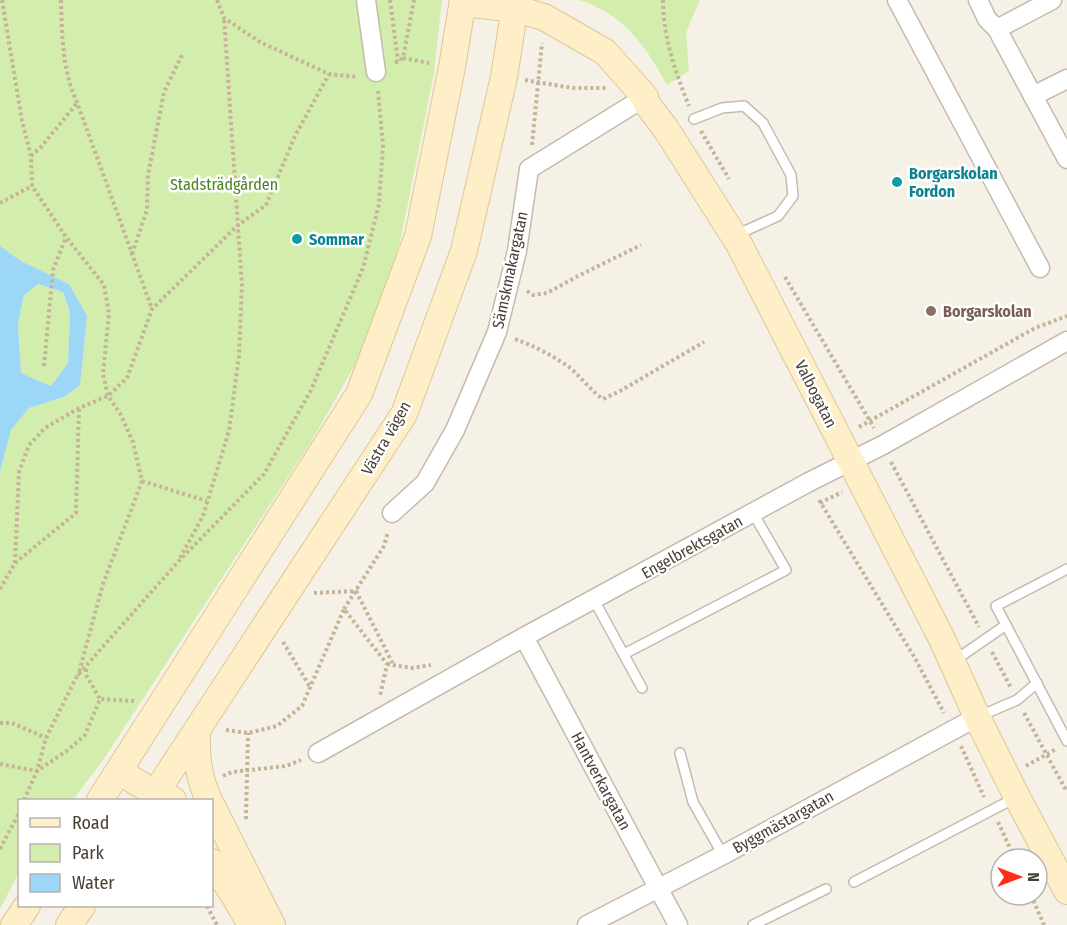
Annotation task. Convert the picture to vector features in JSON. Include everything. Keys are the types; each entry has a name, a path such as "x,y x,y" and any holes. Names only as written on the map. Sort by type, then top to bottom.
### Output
{"main road":[{"name":"Valbogatan","path":"463,2 516,5 544,17 605,52 638,90 666,129 734,236 952,662 1012,787 1067,891"},
{"path":"101,799 359,394 418,236 463,2"},
{"name":"Västra vägen","path":"120,772 160,799 197,730 404,414 464,251 504,76 516,5"},
{"path":"197,730 196,754 208,798"},
{"path":"213,817 235,897 251,925"},
{"path":"213,830 224,859 272,925"},
{"path":"14,925 26,907"},
{"path":"69,925 81,907"}],"street":[{"path":"366,0 376,72"},
{"path":"897,0 1040,268"},
{"path":"978,0 987,19 997,29 1067,159"},
{"path":"997,29 1052,0"},
{"path":"1033,96 1067,79"},
{"path":"529,169 638,90"},
{"name":"Sämskmakargatan","path":"392,513 425,483 455,429 497,332 518,251 529,169"},
{"name":"Engelbrektsgatan","path":"318,753 524,637 809,482 883,445 1067,341"},
{"name":"Hantverkargatan","path":"524,637 678,925"},
{"name":"Byggmästargatan","path":"587,925 723,855 977,717"}],"lane":[{"path":"694,119 722,108 744,106 763,123 791,175 793,196 778,216 734,236"},
{"path":"624,654 786,570 753,513"},
{"path":"1064,744 1037,684 996,606 1067,569"},
{"path":"594,600 642,688"},
{"path":"952,662 986,641 1006,625"},
{"path":"977,717 1017,700 1037,684"},
{"path":"680,753 693,802 723,855"},
{"path":"854,882 990,810 1012,787"},
{"path":"753,925 826,889"}],"path":[{"path":"2,0 22,121 31,156 32,186 66,237 104,285 109,312 108,343 103,374 108,396 120,413 133,442 142,481 103,584 77,676 46,738 37,771 25,799"},
{"path":"61,0 63,46 69,84 152,309"},
{"path":"177,563 203,516 229,431 238,356 242,286 224,18 217,0"},
{"path":"390,0 398,61"},
{"path":"224,18 260,42 328,74 357,77 376,72 403,58 414,0"},
{"path":"663,0 666,39 677,76"},
{"path":"529,169 544,17"},
{"path":"132,254 147,210 148,175 164,92 183,53"},
{"path":"77,676 177,563 264,474 311,390 363,268 379,204 383,146 376,72"},
{"path":"15,563 19,472 29,445 45,428 79,408 108,396 127,378 152,309 237,226 266,205 295,136 328,74"},
{"path":"538,82 573,88 638,90"},
{"path":"31,156 77,102"},
{"path":"0,203 32,186"},
{"path":"44,366 53,270 66,237"},
{"path":"524,288 533,295 547,293 641,245"},
{"path":"838,438 1035,328 1067,316"},
{"path":"497,332 537,347 570,368 603,399 704,342"},
{"path":"0,589 15,563 76,513 79,408"},
{"path":"883,445 1067,792"},
{"path":"142,481 207,501"},
{"path":"809,482 916,660 1010,847"},
{"path":"226,730 248,733 277,726 302,706 345,609 384,546 392,513"},
{"path":"313,593 356,591"},
{"path":"356,591 394,666"},
{"path":"345,609 387,664 378,702"},
{"path":"283,642 310,687"},
{"path":"86,668 86,675 100,699"},
{"path":"100,699 134,701"},
{"path":"0,764 37,771 85,735 100,699"},
{"path":"0,723 12,723 46,738"},
{"path":"247,771 248,733"},
{"path":"1012,787 1064,744"},
{"path":"208,798 216,779 231,772 286,766 318,753"},
{"path":"0,849 18,815"},
{"path":"208,907 217,925"},
{"path":"1036,907 1044,925"}],"green space":[{"name":"Stadsträdgården","path":"0,0 442,0 434,73 400,243 364,349 311,442 105,757 74,799 18,799 18,874 0,909 0,472 11,430 29,408 64,397 80,385 69,284 21,261 0,246"},
{"path":"578,0 700,0 686,32 689,71 667,85 651,57 631,32 607,13"},
{"path":"37,284 63,292 70,312 68,363 51,386 21,373 18,324 24,295"}],"water":[{"path":"0,246 21,261 69,284 87,316 80,385 64,397 29,408 11,430 0,472","holes":["38,284 63,292 70,312 68,363 51,386 21,373 18,324 24,295"]}],"place":[{"name":"Borgarskolan Fordon","path":"897,182"},
{"name":"Sommar","path":"297,239"},
{"name":"Borgarskolan","path":"931,311"}]}
